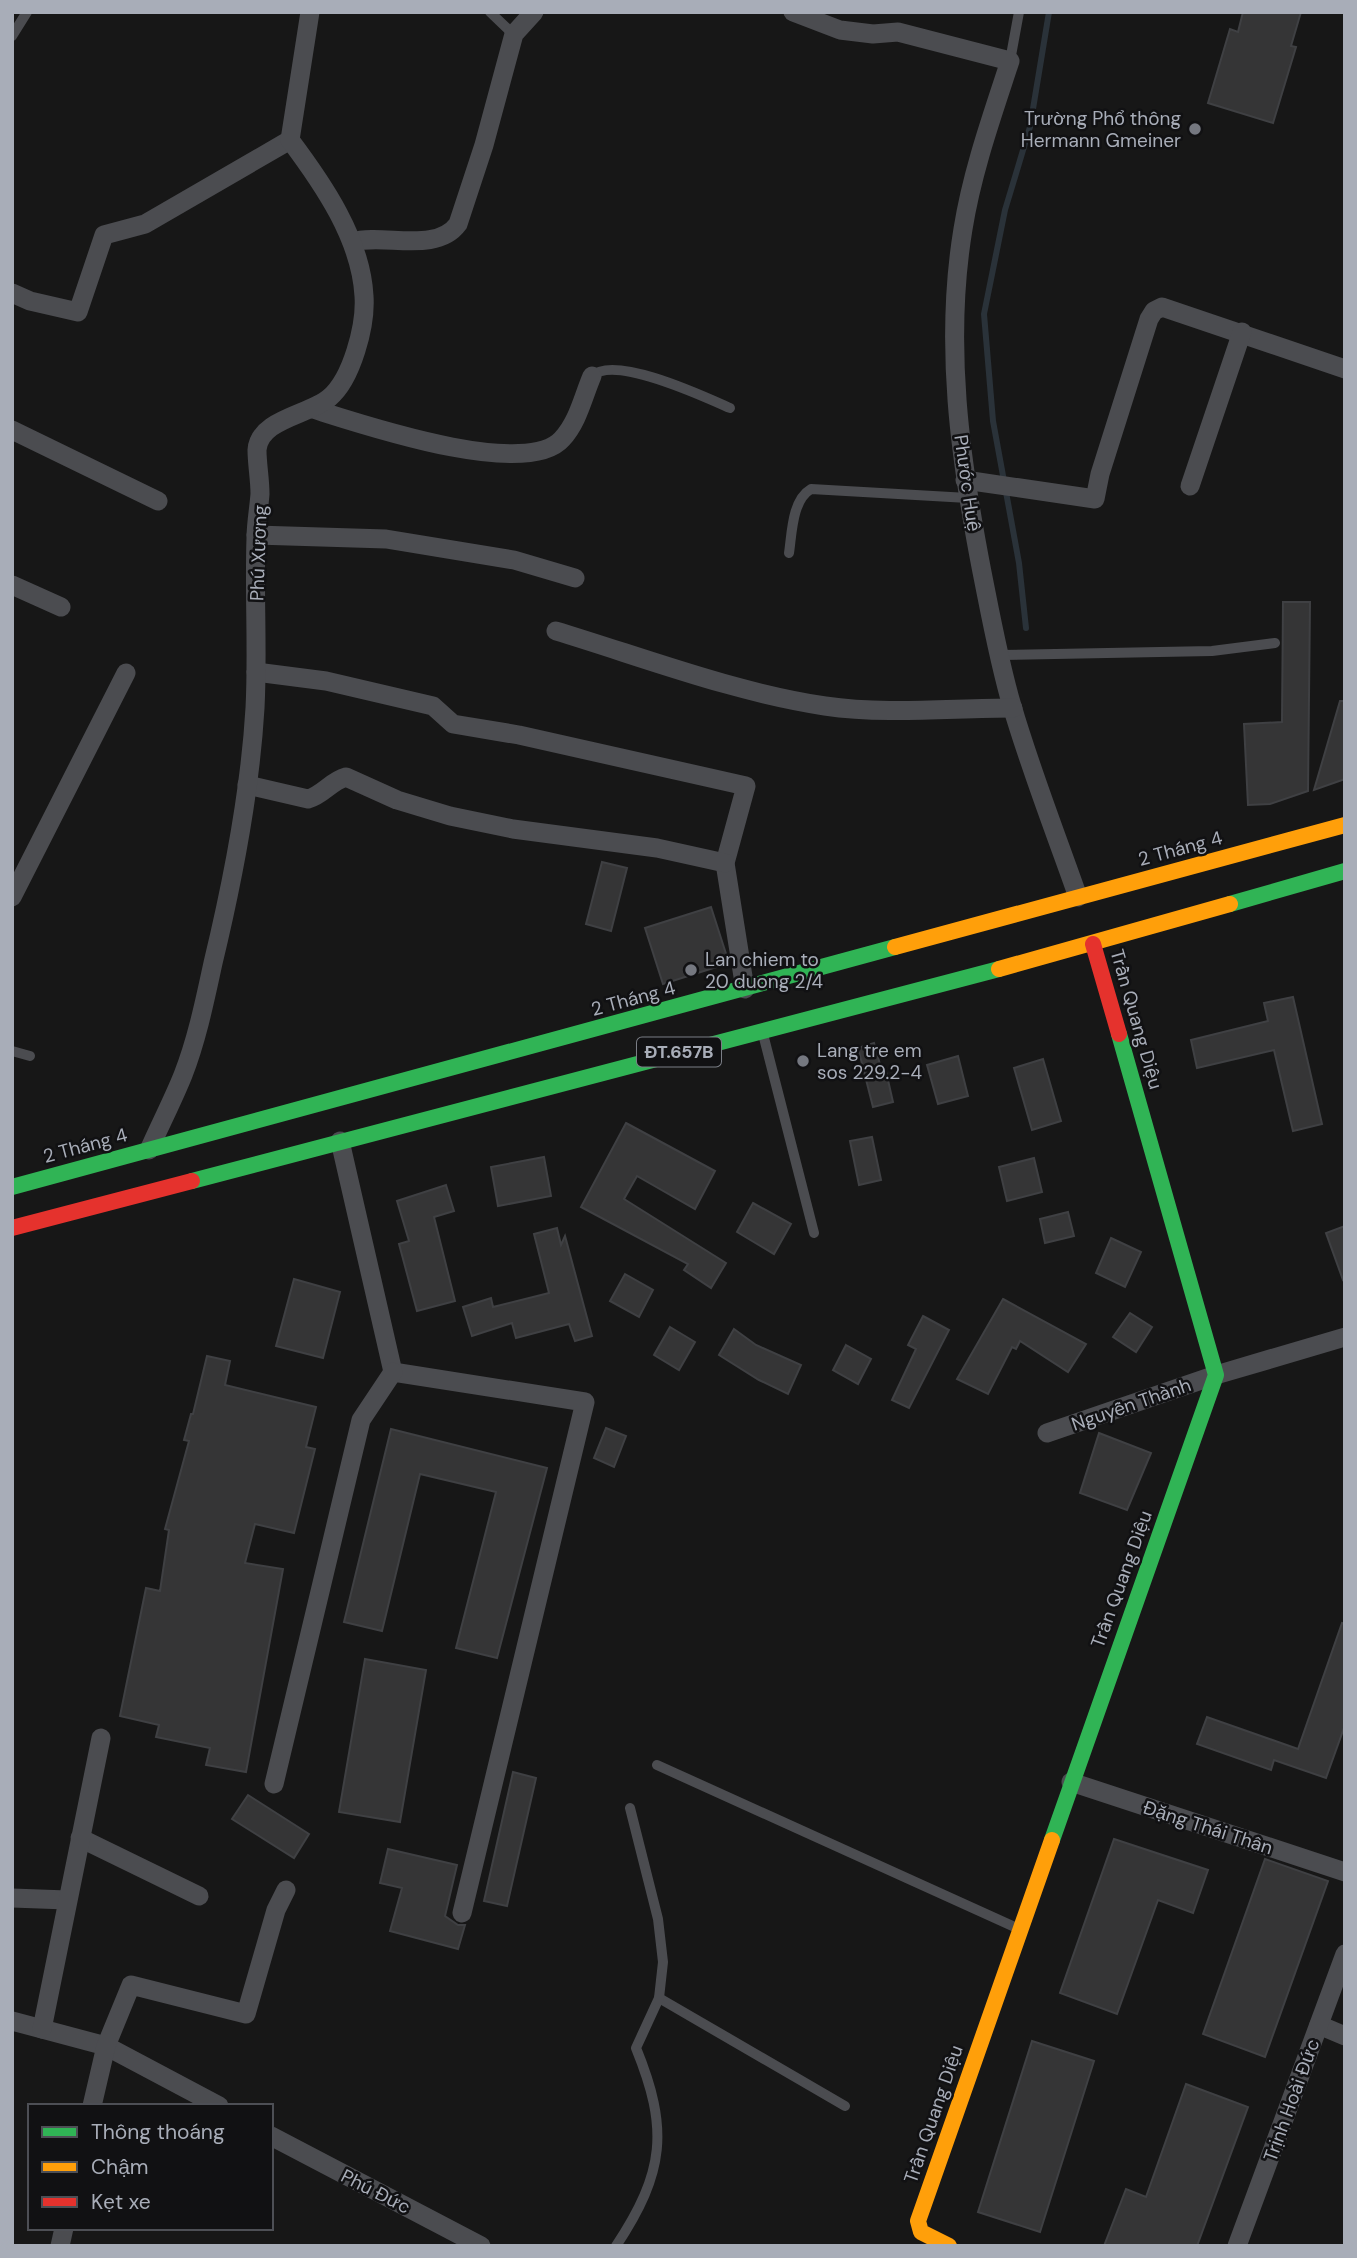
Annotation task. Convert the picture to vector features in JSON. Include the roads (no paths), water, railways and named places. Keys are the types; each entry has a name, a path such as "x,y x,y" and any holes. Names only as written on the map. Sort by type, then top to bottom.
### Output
{"main road":[{"name":"2 Tháng 4","path":"12,1187 1345,825"},
{"name":"ĐT.657B","path":"12,1228 1093,944 1345,871"},
{"name":"Trần Quang Diệu","path":"949,2246 938,2243 921,2232 918,2221 1216,1375 1093,944"}],"street":[{"path":"12,293 78,312 104,235 145,225 290,139 310,12"},
{"path":"352,242 365,238 437,239 451,234 458,224 484,145 514,35 534,12"},
{"path":"793,12 840,30 873,34 898,32 1010,61"},
{"name":"Phước Huệ","path":"1010,61 977,165 963,229 957,275 954,353 967,489 999,655 1013,708 1078,897"},
{"name":"Phú Xương","path":"149,1150 184,1074 203,1006 226,910 247,785 256,672 256,535 260,491 257,448 262,435 272,426 313,409 331,397 346,373 358,344 364,297 360,265 352,242 326,191 290,139"},
{"path":"967,489 1095,499 1100,474 1153,311 1161,307 1345,369"},
{"path":"1190,486 1241,332"},
{"path":"313,409 418,440 524,455 546,452 562,440 575,419 592,376"},
{"path":"12,430 158,502"},
{"path":"256,535 386,538 514,560 575,578"},
{"path":"12,584 61,607"},
{"path":"556,631 694,675 826,706 1013,708"},
{"path":"256,672 326,681 433,706 453,724 519,735 746,786 725,863 745,989"},
{"path":"12,897 126,673"},
{"path":"247,785 308,799 316,797 337,779 346,777 397,800 450,816 513,829 657,848 725,863"},
{"path":"274,1784 361,1420 393,1372 340,1141"},
{"name":"Nguyễn Thành","path":"1047,1433 1216,1375 1345,1337"},
{"path":"393,1372 585,1402 462,1913"},
{"path":"42,2029 101,1738"},
{"name":"Đặng Thái Thân","path":"1071,1782 1345,1872"},
{"path":"80,1838 199,1895"},
{"path":"92,2104 106,2046 131,1985 246,2014 276,1910 286,1890"},
{"path":"12,1898 67,1900"},
{"name":"Trịnh Hoài Đức","path":"1237,2246 1345,1954"},
{"path":"12,2021 106,2046 215,2104"},
{"path":"1318,2025 1345,2036"},
{"name":"Phú Đức","path":"273,2137 481,2246"}],"lane":[{"path":"12,36 27,12"},
{"path":"490,12 514,35"},
{"path":"1010,61 1019,12"},
{"path":"592,376 611,369 678,385 730,408"},
{"path":"789,553 798,503 804,493 811,489 967,489"},
{"path":"999,655 1212,652 1275,643"},
{"path":"762,1030 814,1233"},
{"path":"12,1051 30,1056"},
{"path":"657,1765 1019,1928"},
{"path":"617,2246 649,2188 657,2159 657,2114 636,2048 659,1998 663,1962 658,1919 630,1808"},
{"path":"659,1998 845,2106"}],"waterway":[{"path":"1026,628 1019,563 993,421 984,314 1005,210 1030,127 1049,12"}],"place":[{"name":"Trường Phổ thông Hermann Gmeiner","path":"1195,129"},
{"name":"Lan chiem to 20 duong 2/4","path":"691,970"},
{"name":"Lang tre em sos 229.2-4","path":"803,1061"}]}
